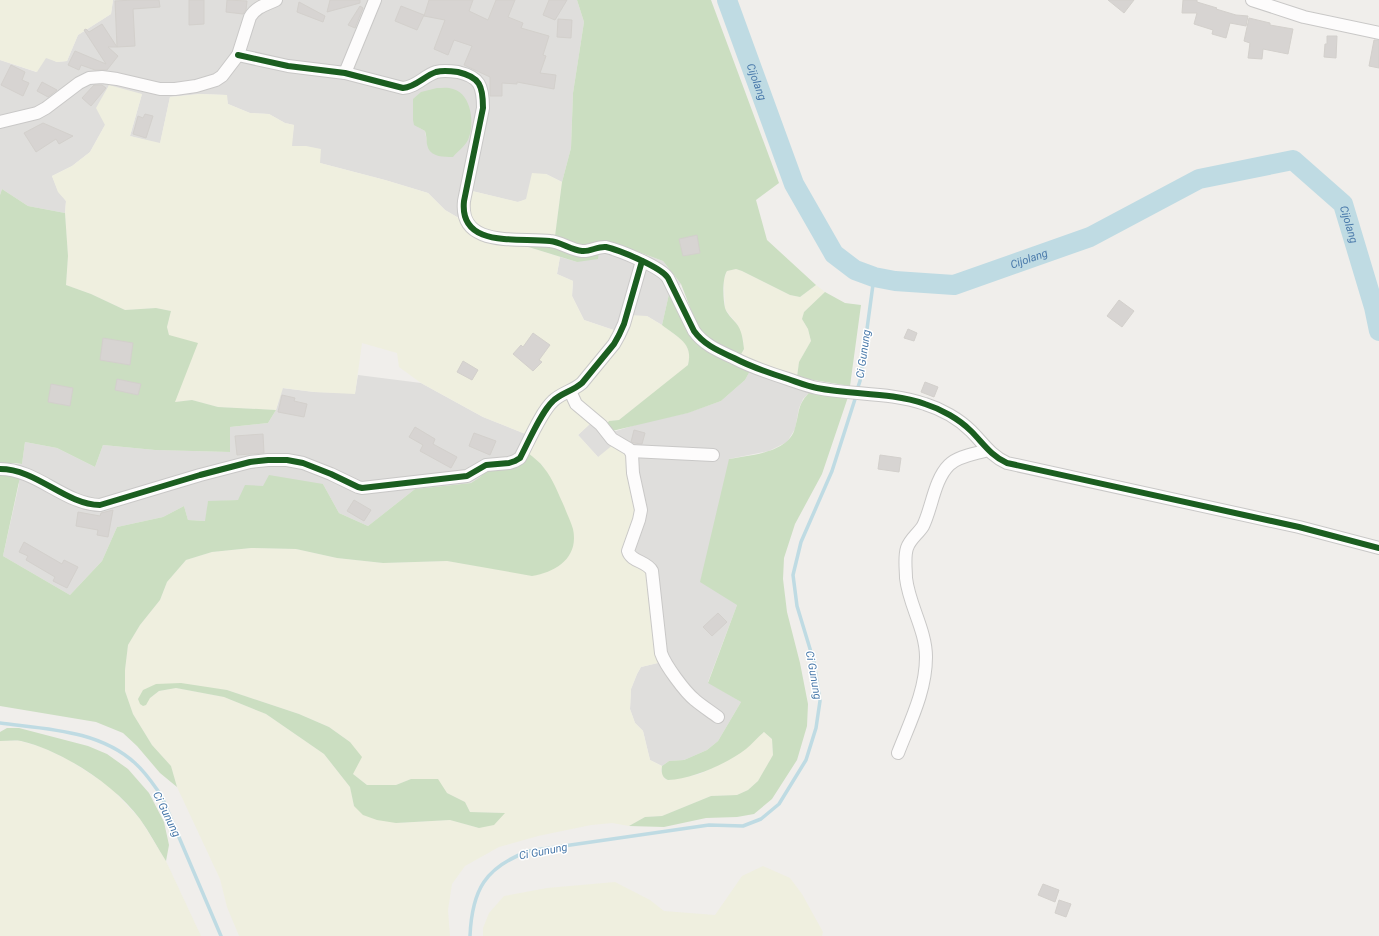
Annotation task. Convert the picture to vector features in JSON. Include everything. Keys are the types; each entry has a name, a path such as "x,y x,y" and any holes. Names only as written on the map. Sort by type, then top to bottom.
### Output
{"street":[{"path":"0,122 37,113 79,83 89,78 102,77 117,79 160,89 185,88 210,82 222,76 238,55 253,12 257,8 276,0"},
{"path":"345,73 375,0"},
{"path":"1252,0 1304,17 1379,33"},
{"path":"238,55 288,66 345,73 403,88 412,86 437,72 453,71 470,75 475,78 480,84 482,91 483,108 464,201 463,210 467,223 475,230 491,238 551,241 582,251 605,247 655,267 666,274 694,331 699,337 708,346 749,366 815,388 909,400 941,410 970,430 988,450 999,460 1007,464 1299,527 1379,548"},
{"path":"0,469 23,472 84,503 100,505 200,475 250,462 268,460 287,460 303,463 362,488 467,476 486,465 509,463 520,458 547,407 554,400 582,383 614,344 624,324 642,261"},
{"path":"570,391 579,407 601,425 612,439 631,451 713,455"},
{"path":"898,753 924,683 926,656 921,629 908,590 906,579 907,548 924,525 942,475 948,467 954,461 988,450"},
{"path":"631,451 633,456 633,473 640,510 639,520 628,551 632,557 648,566 652,571 661,653 666,663 693,699 718,717"}],"shaded area":[{"path":"113,0 577,0 584,22 573,93 571,148 562,182 546,174 526,200 517,202 472,191 467,212 457,217 445,210 428,193 320,163 306,146 291,146 294,125 285,123 269,114 250,113 228,104 226,95 200,94 170,97 160,144 130,136 142,94 105,125 90,152 72,166 52,176 58,191 66,201 65,213 28,206 2,189 0,195 0,60 36,72 46,57 57,62 67,61 78,35 111,14","holes":["418,127 468,141 428,148 425,131"]},
{"path":"600,242 614,243 663,261 681,284 669,294 662,325 647,316 623,333 584,320 572,296 573,281 557,274 560,257 577,262"},
{"path":"750,371 811,391 803,399 799,408 795,429 787,442 769,451 729,459 737,605 708,682 741,702 718,741 707,750 684,760 669,761 662,766 650,760 643,731 635,723 630,709 631,689 641,667 662,662 598,457 578,435 592,422 612,431 616,431 645,422 687,413 721,401 745,380"},
{"path":"358,375 421,383 483,417 528,435 528,453 487,470 471,483 415,489 368,526 339,513 323,484 263,486 238,500 208,502 206,521 188,520 184,506 163,517 117,527 102,561 70,595 3,556 19,484 7,464 22,464 25,442 57,448 95,467 103,445 155,450 230,452 230,427 268,423 276,410 282,388 314,392 355,393"}],"green space":[{"path":"0,0 113,0 111,14 78,35 67,61 57,62 46,58 37,72 0,60"},
{"path":"577,0 711,0 779,183 756,200 767,240 816,285 800,297 790,295 742,271 736,269 727,271 725,275 723,294 724,304 727,312 740,329 742,335 744,349 739,358 702,334 696,323 681,284 663,261 614,243 600,242 593,245 579,245 555,236 562,182 571,148 573,93 584,22"},
{"path":"109,85 142,94 130,136 160,143 170,97 200,94 227,95 228,104 250,113 269,114 285,123 294,125 292,146 306,146 321,149 320,163 428,193 445,210 457,217 469,232 486,243 522,245 560,257 557,274 573,281 572,296 584,320 616,331 609,345 528,435 483,417 421,383 399,367 397,353 362,343 355,394 314,392 283,388 276,410 218,407 192,400 175,402 167,327 171,311 156,308 125,310 91,294 66,285 68,256 65,213 66,201 58,192 52,176 72,166 90,152 105,125 96,108"},
{"path":"437,88 449,88 459,92 468,103 470,111 471,126 468,140 453,157 439,156 432,153 428,148 425,131 414,125 413,99 421,92"},
{"path":"532,173 546,174 562,182 555,236 489,234 472,222 468,202 472,191 518,202 526,199"},
{"path":"2,189 28,206 65,213 68,256 66,285 91,294 125,310 156,308 171,311 167,327 169,335 198,343 175,402 192,400 218,407 276,410 268,423 230,427 230,452 155,450 103,445 95,467 57,448 25,442 22,464 13,463 0,465 0,195"},
{"path":"530,244 599,252 598,259 577,262 522,245"},
{"path":"736,269 790,295 800,297 816,285 825,292 804,312 802,319 808,329 811,341 799,362 797,377 739,358 744,349 743,339 737,324 725,309 724,284 727,271"},
{"path":"825,292 845,303 861,305 850,386 797,377 799,362 811,341 808,329 802,319 804,312"},
{"path":"669,294 688,330 750,371 745,380 721,401 688,413 612,431 607,424 609,421 619,420 688,365 689,351 683,341 662,325"},
{"path":"630,315 647,316 662,325 686,343 690,356 688,365 682,371 619,420 609,421 607,424 575,400 579,390"},
{"path":"811,391 848,397 822,474 795,524 784,558 783,579 787,612 800,663 808,704 807,726 797,760 772,799 754,814 737,817 706,818 664,827 629,826 645,817 662,816 711,796 737,795 748,790 758,781 773,755 772,739 764,732 738,755 709,770 688,777 668,780 664,778 662,773 662,766 669,761 684,760 707,750 718,741 741,702 708,683 737,605 700,582 729,459 758,454 777,448 785,443 795,428 803,400"},
{"path":"569,398 592,422 578,435 598,457 614,444 628,452 638,509 626,547 646,567 662,662 641,667 631,689 630,709 635,723 643,731 650,760 662,766 661,770 665,779 668,780 700,774 728,760 745,749 764,732 772,739 773,755 758,781 748,790 737,795 711,796 662,816 645,817 629,826 612,823 591,825 538,836 499,847 465,866 452,884 448,910 450,936 239,936 227,907 220,879 177,787 171,766 152,745 133,714 125,691 125,670 128,645 140,625 160,600 167,582 186,560 212,552 251,548 296,549 337,558 383,563 447,561 484,567 543,466 528,453 548,413 563,400","holes":["156,684 227,690 299,714 329,727 350,742 353,774 367,785 396,785 411,779 447,793 465,802 470,812 504,813 479,828 450,820 396,823 354,806 350,787 324,754 266,714 224,697 176,688 159,691 150,698"]},
{"path":"528,453 541,464 550,477 573,529 573,548 569,555 558,567 541,574 532,576 447,561 383,563 337,558 296,549 251,548 212,552 186,560 167,582 160,600 140,625 128,645 125,670 125,691 133,714 152,745 171,766 177,787 160,773 137,746 123,733 96,722 0,706 0,475 20,477 3,556 70,595 102,561 117,527 163,517 184,506 188,520 205,521 208,501 238,500 245,485 263,486 269,475 323,484 339,513 368,526 415,489 471,483 487,470"},
{"path":"181,683 227,690 299,714 329,727 350,742 362,757 353,774 367,785 396,785 411,779 438,779 447,793 465,802 470,812 505,813 494,825 479,828 450,820 396,823 377,820 363,815 354,806 350,787 324,754 266,714 224,697 176,688 159,691 150,698 146,705 143,706 140,704 138,699 143,690 156,684"},
{"path":"7,728 19,728 88,746 107,754 128,769 149,793 164,822 169,845 166,861 140,819 117,794 87,771 54,753 21,741 0,741 0,732"},
{"path":"0,741 20,741 41,747 69,760 109,786 140,819 166,861 201,936 0,936"},
{"path":"763,866 790,878 802,894 823,932 822,936 483,936 483,928 489,913 504,896 547,888 615,882 650,900 664,911 715,915 742,876"}],"building":[{"path":"159,0 160,7 133,9 135,46 117,47 115,1"},
{"path":"189,0 204,0 204,24 189,25"},
{"path":"227,0 247,1 246,10 243,14 226,12"},
{"path":"330,0 360,0 360,3 327,12"},
{"path":"429,0 473,0 469,11 488,20 496,0 515,0 508,17 523,23 521,28 549,36 543,55 546,56 540,73 556,75 554,89 517,82 517,84 502,83 502,96 490,96 490,77 464,65 472,46 454,40 448,55 434,49 445,20 424,16"},
{"path":"549,0 567,0 555,20 543,15"},
{"path":"1108,0 1134,0 1124,13"},
{"path":"1183,0 1197,0 1197,2 1217,8 1216,9 1236,15 1248,16 1246,26 1230,23 1226,38 1212,34 1213,30 1194,24 1197,13 1182,13"},
{"path":"299,2 325,16 323,22 297,12"},
{"path":"360,6 363,8 355,28 348,25"},
{"path":"401,6 424,15 417,30 395,21"},
{"path":"1249,18 1270,23 1270,25 1293,29 1288,54 1263,49 1262,59 1248,58 1250,43 1244,41"},
{"path":"558,19 572,20 571,38 557,37"},
{"path":"102,24 117,47 108,47 118,56 107,70 95,70 81,65 79,70 68,65 75,51 106,64 84,30 86,29 89,32"},
{"path":"1327,36 1337,36 1336,58 1324,57"},
{"path":"1374,40 1379,40 1379,68 1369,66"},
{"path":"11,65 25,72 22,80 29,83 23,96 1,85"},
{"path":"42,82 57,90 48,97 37,91"},
{"path":"94,85 102,85 106,88 91,106 82,98"},
{"path":"145,114 153,116 146,138 133,134 138,116 143,118"},
{"path":"43,123 73,136 59,144 56,139 36,152 24,133"},
{"path":"697,235 700,253 683,256 679,239"},
{"path":"1119,300 1134,311 1122,327 1107,316"},
{"path":"908,329 917,333 914,341 904,338"},
{"path":"533,333 550,345 539,360 542,362 533,371 513,354 521,345 523,347"},
{"path":"103,338 133,343 130,365 100,360"},
{"path":"463,361 478,370 472,380 457,372"},
{"path":"117,379 141,384 138,395 115,390"},
{"path":"925,382 938,387 934,397 921,392"},
{"path":"51,384 73,388 70,406 48,402"},
{"path":"282,395 295,398 294,401 307,404 304,417 278,412"},
{"path":"415,427 435,439 433,444 457,457 451,468 420,451 423,445 409,437"},
{"path":"634,430 645,433 642,444 631,442"},
{"path":"474,433 496,441 490,455 469,446"},
{"path":"263,434 264,453 237,455 235,436"},
{"path":"880,455 901,458 899,472 878,469"},
{"path":"354,500 371,510 364,521 347,511"},
{"path":"113,510 108,537 97,535 98,530 76,526 78,512 100,516 101,513"},
{"path":"24,542 62,564 64,560 78,567 67,588 53,581 55,577 26,560 28,556 19,552"},
{"path":"718,613 727,622 712,636 703,627"},
{"path":"1043,884 1059,890 1055,902 1038,895"},
{"path":"1059,900 1071,904 1066,917 1055,913"}],"waterway":[{"name":"Cijolang","path":"727,0 794,184 834,254 855,270 874,277 895,281 954,285 1090,237 1199,179 1293,160 1343,204 1374,307 1379,331"},
{"name":"Ci Gunung","path":"857,390 860,381 874,277"},
{"name":"Ci Gunung","path":"470,936 474,906 478,893 484,882 492,873 514,857 529,851 709,825 743,826 761,819 779,804 806,760 816,728 820,701 814,662 797,606 793,575 801,542 832,471 856,396"},
{"name":"Ci Gunung","path":"0,723 72,733 89,738 106,744 122,753 140,767 161,795 221,936"}],"cycle path":[{"path":"238,55 288,66 345,73 403,88 412,86 439,71 458,72 476,80 481,88 483,108 464,201 465,216 471,227 481,234 494,238 550,241 582,251 606,247 649,264 668,278 694,331 698,336 712,347 747,364 813,387 898,397 931,406 961,422 992,453 1007,463 1299,527 1379,548"},
{"path":"0,469 26,474 74,499 100,505 200,475 250,462 268,460 287,460 303,463 362,488 467,476 486,465 509,463 520,458 539,420 548,406 556,398 582,383 614,344 624,324 642,261"}]}
